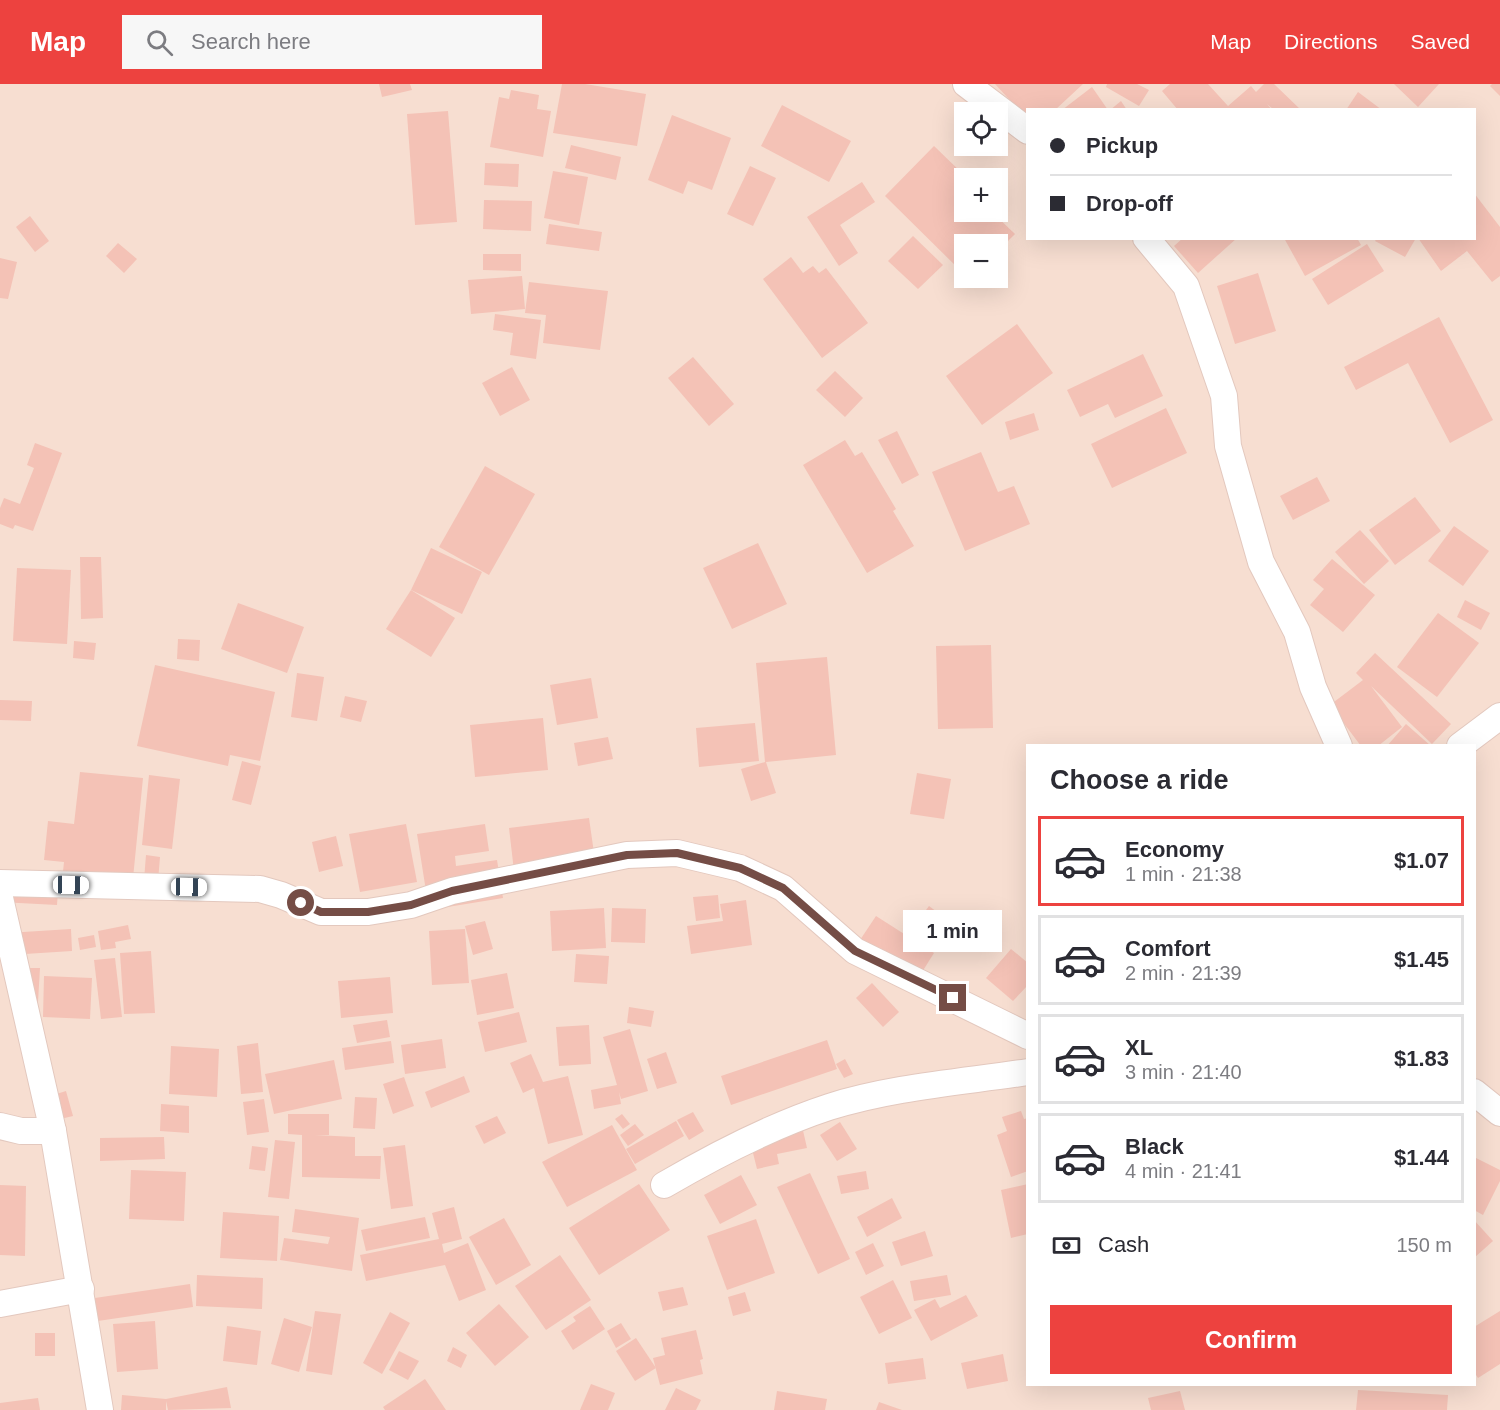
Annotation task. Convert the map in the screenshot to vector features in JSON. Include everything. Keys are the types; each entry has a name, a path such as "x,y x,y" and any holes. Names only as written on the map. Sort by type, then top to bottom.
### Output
{"street":[{"path":"966,84 1026,129"},
{"path":"1148,240 1186,286 1224,396 1228,446 1261,562 1297,632 1313,687 1338,744"},
{"path":"1463,744 1500,716"},
{"path":"0,883 260,889 321,912 368,912 411,905 452,891 627,855 677,853 740,868 783,888 855,951 1026,1035"},
{"path":"0,898 53,1131 81,1288 99,1410"},
{"path":"664,1185 718,1153 830,1107 873,1096 1026,1072"},
{"path":"1476,1094 1500,1113"},
{"path":"0,1126 21,1131 53,1131"},
{"path":"0,1304 81,1288"}],"shaded area":[{"path":"0,84 1500,84 1500,1410 0,1410"}],"building":[{"path":"379,84 410,84 412,90 382,97"},
{"path":"562,84 585,84 646,94 637,146 553,133"},
{"path":"995,84 1083,84 1057,108 1026,108 1026,118"},
{"path":"1107,84 1137,84 1149,90 1139,106 1106,87"},
{"path":"1170,84 1208,84 1228,106 1251,86 1256,92 1264,84 1274,84 1299,108 1272,108 1267,104 1270,108 1176,108 1162,91"},
{"path":"1394,84 1439,84 1418,107"},
{"path":"1500,84 1500,96 1490,86"},
{"path":"1092,87 1107,108 1065,108"},
{"path":"511,90 539,95 537,109 551,111 543,157 490,147 499,97 509,99"},
{"path":"1358,92 1379,108 1347,108"},
{"path":"1121,101 1126,108 1112,108"},
{"path":"782,105 851,141 829,182 761,146"},
{"path":"448,111 457,222 415,225 407,114"},
{"path":"672,115 731,138 712,190 688,181 683,194 648,180"},
{"path":"571,145 621,157 616,180 565,168"},
{"path":"934,146 957,168 954,168 954,222 1002,222 1015,234 1008,241 1008,234 954,234 954,264 885,196"},
{"path":"485,163 519,164 518,187 484,185"},
{"path":"750,166 776,178 753,226 727,214"},
{"path":"553,171 588,177 579,225 544,218"},
{"path":"862,182 875,202 840,225 858,253 839,266 807,217"},
{"path":"1476,196 1500,227 1500,276 1492,282 1467,251 1441,271 1419,240 1476,240"},
{"path":"484,200 532,201 531,231 483,229"},
{"path":"30,216 49,241 35,252 16,227"},
{"path":"549,224 602,232 599,251 546,244"},
{"path":"913,236 943,265 918,289 888,261"},
{"path":"1181,240 1235,240 1198,273 1174,246"},
{"path":"1285,240 1358,240 1361,245 1305,276"},
{"path":"1376,240 1415,240 1405,257"},
{"path":"118,243 137,259 124,273 106,256"},
{"path":"1367,244 1384,271 1328,305 1312,279"},
{"path":"483,254 521,254 521,271 483,270"},
{"path":"791,257 803,273 813,266 819,273 826,268 868,323 822,358 763,279"},
{"path":"0,258 17,262 8,299 0,298"},
{"path":"1258,273 1276,331 1235,344 1217,286"},
{"path":"522,276 525,309 471,314 468,280"},
{"path":"529,282 608,291 600,350 543,343 546,315 525,313"},
{"path":"495,314 541,320 536,359 510,355 513,333 493,330"},
{"path":"1439,317 1493,420 1450,443 1408,363 1356,390 1344,367"},
{"path":"1017,324 1053,373 982,425 946,376"},
{"path":"1143,354 1163,396 1115,418 1108,404 1080,417 1067,390"},
{"path":"693,357 734,404 709,426 668,378"},
{"path":"512,367 530,400 500,416 482,383"},
{"path":"835,371 863,398 845,417 816,390"},
{"path":"1166,408 1187,453 1112,488 1091,444"},
{"path":"1034,413 1039,430 1010,440 1005,422"},
{"path":"897,431 919,475 902,484 878,440"},
{"path":"845,440 855,456 862,452 896,509 893,511 914,546 867,573 803,465"},
{"path":"35,443 62,453 33,531 15,525 13,529 0,524 0,508 4,498 20,504 34,468 27,465"},
{"path":"981,452 998,492 1014,486 1030,524 965,551 932,472"},
{"path":"485,466 535,494 489,575 439,547"},
{"path":"1317,477 1330,501 1293,520 1280,496"},
{"path":"1415,497 1441,531 1395,565 1369,530"},
{"path":"1454,526 1489,551 1463,586 1428,561"},
{"path":"1360,530 1389,561 1364,584 1335,552"},
{"path":"758,543 787,604 732,629 703,568"},
{"path":"431,548 482,572 462,614 411,590"},
{"path":"80,557 101,557 103,618 81,619"},
{"path":"1332,559 1375,595 1343,632 1310,605 1324,589 1313,580"},
{"path":"17,568 71,570 67,644 13,641"},
{"path":"411,590 455,618 431,657 386,629"},
{"path":"1465,600 1490,613 1481,630 1457,617"},
{"path":"238,603 304,627 287,673 221,649"},
{"path":"1438,613 1479,643 1437,697 1397,667"},
{"path":"178,639 200,640 199,661 177,659"},
{"path":"74,641 96,643 94,660 73,658"},
{"path":"991,645 993,728 938,729 936,646"},
{"path":"1375,653 1451,724 1432,744 1371,686 1402,727 1381,744 1359,744 1330,705 1363,680 1356,673"},
{"path":"827,657 836,755 766,762 776,793 751,801 741,769 765,762 756,663"},
{"path":"155,665 275,692 260,761 230,755 228,766 137,746"},
{"path":"297,673 324,677 317,721 291,717"},
{"path":"591,678 598,718 557,725 550,685"},
{"path":"345,696 367,701 361,722 340,717"},
{"path":"0,700 32,701 31,721 0,720"},
{"path":"543,718 548,770 475,777 470,725"},
{"path":"755,723 759,761 699,767 696,728"},
{"path":"1406,724 1429,744 1389,744"},
{"path":"608,737 613,759 578,766 574,743"},
{"path":"242,761 261,766 251,805 232,800"},
{"path":"80,772 143,778 132,888 62,881 64,862 44,860 48,821 74,824"},
{"path":"917,773 951,779 944,819 910,814"},
{"path":"149,775 180,779 172,849 142,845"},
{"path":"589,818 595,860 514,871 509,828"},
{"path":"406,824 417,882 360,892 349,834"},
{"path":"485,824 489,851 455,856 456,866 497,860 503,898 429,910 417,834"},
{"path":"336,836 343,866 319,872 312,842"},
{"path":"146,855 160,857 158,881 144,880"},
{"path":"0,873 59,877 57,905 0,902"},
{"path":"718,895 720,918 696,921 693,897"},
{"path":"746,900 752,945 691,954 687,926 723,921 720,904"},
{"path":"929,906 941,915 933,926 921,917"},
{"path":"604,908 606,948 552,951 550,911"},
{"path":"612,908 646,909 645,943 611,942"},
{"path":"876,916 934,953 917,980 858,943"},
{"path":"485,921 493,949 473,955 465,926"},
{"path":"128,925 131,939 115,942 116,948 101,950 98,931"},
{"path":"71,929 72,951 9,955 7,933"},
{"path":"465,929 469,983 432,985 429,931"},
{"path":"94,935 96,947 80,950 78,938"},
{"path":"1011,949 1026,961 1026,987 1013,1001 986,978"},
{"path":"151,951 155,1013 124,1014 120,953"},
{"path":"576,954 609,956 607,984 574,982"},
{"path":"115,958 122,1017 101,1019 94,960"},
{"path":"20,968 40,968 38,1002 19,1001"},
{"path":"507,973 514,1008 477,1015 471,980"},
{"path":"44,976 92,978 90,1019 43,1017"},
{"path":"390,977 393,1013 341,1018 338,981"},
{"path":"872,983 899,1012 883,1027 856,998"},
{"path":"629,1007 654,1011 651,1027 627,1023"},
{"path":"519,1012 527,1042 485,1052 478,1022"},
{"path":"387,1020 390,1037 357,1043 353,1025"},
{"path":"589,1025 591,1064 559,1066 556,1027"},
{"path":"630,1029 648,1091 621,1099 619,1092 621,1104 594,1109 591,1090 617,1085 603,1037"},
{"path":"442,1039 446,1068 405,1074 401,1045"},
{"path":"827,1040 837,1069 731,1105 721,1076"},
{"path":"391,1041 394,1063 345,1070 342,1048"},
{"path":"258,1043 263,1092 241,1094 237,1046"},
{"path":"171,1046 219,1049 217,1097 169,1094"},
{"path":"666,1052 677,1083 657,1089 647,1059"},
{"path":"531,1054 543,1082 568,1076 583,1135 548,1144 534,1088 523,1093 510,1063"},
{"path":"845,1059 853,1074 844,1078 836,1064"},
{"path":"334,1060 342,1099 274,1114 265,1074"},
{"path":"464,1076 470,1092 431,1108 425,1092"},
{"path":"404,1077 414,1106 393,1114 383,1084"},
{"path":"66,1091 73,1116 56,1120 50,1096"},
{"path":"355,1097 377,1098 375,1129 353,1128"},
{"path":"264,1099 269,1132 247,1135 243,1102"},
{"path":"161,1104 189,1106 189,1133 160,1131"},
{"path":"1021,1111 1024,1119 1026,1118 1026,1172 1011,1177 997,1135 1007,1131 1002,1117"},
{"path":"693,1112 704,1131 689,1140 677,1120"},
{"path":"288,1114 329,1114 329,1135 315,1135 355,1137 355,1156 381,1156 380,1179 302,1177 302,1135 288,1134"},
{"path":"622,1114 630,1124 623,1129 615,1119"},
{"path":"497,1116 506,1133 484,1144 475,1126"},
{"path":"676,1121 684,1136 635,1164 626,1149"},
{"path":"840,1122 857,1149 837,1161 820,1135"},
{"path":"635,1124 644,1135 628,1146 620,1135"},
{"path":"612,1125 637,1170 567,1207 542,1162"},
{"path":"802,1126 807,1148 777,1154 779,1164 757,1169 749,1137"},
{"path":"164,1137 165,1159 100,1161 100,1138"},
{"path":"275,1140 295,1142 289,1199 268,1197"},
{"path":"405,1145 413,1206 391,1209 383,1148"},
{"path":"252,1146 268,1148 265,1171 249,1169"},
{"path":"1476,1158 1500,1170 1500,1181 1483,1215 1476,1211"},
{"path":"131,1170 186,1172 184,1221 129,1219"},
{"path":"866,1171 869,1189 841,1194 837,1176"},
{"path":"810,1173 850,1259 818,1274 777,1187"},
{"path":"741,1175 757,1205 720,1224 704,1195"},
{"path":"639,1184 670,1230 599,1275 569,1228"},
{"path":"1026,1184 1026,1234 1011,1238 1001,1190"},
{"path":"0,1185 26,1186 25,1256 0,1255"},
{"path":"892,1198 902,1218 867,1237 857,1217"},
{"path":"454,1207 462,1239 442,1244 444,1253 468,1243 486,1290 459,1301 445,1265 366,1281 360,1255 439,1239 432,1213"},
{"path":"295,1209 359,1218 352,1271 280,1260 284,1238 328,1244 330,1237 292,1232"},
{"path":"223,1212 279,1216 277,1261 220,1258"},
{"path":"425,1217 430,1238 366,1251 361,1230"},
{"path":"504,1218 531,1265 496,1285 469,1237"},
{"path":"756,1219 775,1273 727,1290 707,1236"},
{"path":"1476,1222 1493,1241 1476,1256"},
{"path":"925,1231 933,1256 901,1266 892,1242"},
{"path":"873,1243 884,1266 866,1275 855,1252"},
{"path":"560,1255 591,1300 546,1330 515,1286"},
{"path":"197,1275 263,1278 262,1309 196,1306"},
{"path":"947,1275 951,1295 914,1301 910,1281"},
{"path":"893,1280 912,1318 879,1334 860,1297"},
{"path":"190,1284 193,1307 91,1322 88,1299"},
{"path":"683,1287 688,1305 663,1311 658,1292"},
{"path":"745,1292 751,1311 733,1316 728,1297"},
{"path":"966,1295 978,1316 931,1341 914,1310 935,1299 940,1308"},
{"path":"499,1304 529,1337 495,1366 466,1333"},
{"path":"590,1306 605,1329 573,1350 561,1331 576,1321 573,1317"},
{"path":"315,1311 341,1314 332,1375 306,1371"},
{"path":"1500,1311 1500,1364 1478,1378 1476,1375 1476,1326"},
{"path":"390,1312 410,1323 382,1374 363,1363"},
{"path":"284,1318 312,1327 299,1372 271,1364"},
{"path":"155,1321 158,1369 117,1372 113,1324"},
{"path":"621,1323 631,1339 616,1348 607,1331"},
{"path":"227,1326 261,1331 257,1365 223,1361"},
{"path":"696,1330 703,1359 700,1360 703,1374 660,1385 653,1358 665,1355 661,1338"},
{"path":"35,1333 55,1333 55,1356 35,1356"},
{"path":"636,1338 656,1368 635,1381 616,1351"},
{"path":"453,1347 467,1355 461,1368 447,1361"},
{"path":"399,1351 419,1361 408,1380 389,1370"},
{"path":"1003,1354 1008,1381 967,1389 961,1363"},
{"path":"923,1358 926,1379 888,1384 885,1363"},
{"path":"425,1379 446,1410 385,1410 383,1407"},
{"path":"591,1384 615,1393 608,1410 580,1410"},
{"path":"227,1387 231,1408 168,1410 166,1401 166,1410 121,1410 122,1395 166,1399"},
{"path":"676,1388 701,1400 696,1410 665,1410"},
{"path":"1358,1390 1448,1395 1447,1410 1356,1410"},
{"path":"777,1391 827,1399 825,1410 774,1410"},
{"path":"1180,1391 1185,1410 1151,1410 1148,1398"},
{"path":"38,1398 40,1410 0,1410 0,1403"},
{"path":"879,1402 902,1410 876,1410"}],"route":[{"path":"301,903 321,912 368,912 411,905 452,891 627,855 677,853 740,868 783,888 855,951 953,998"}]}
